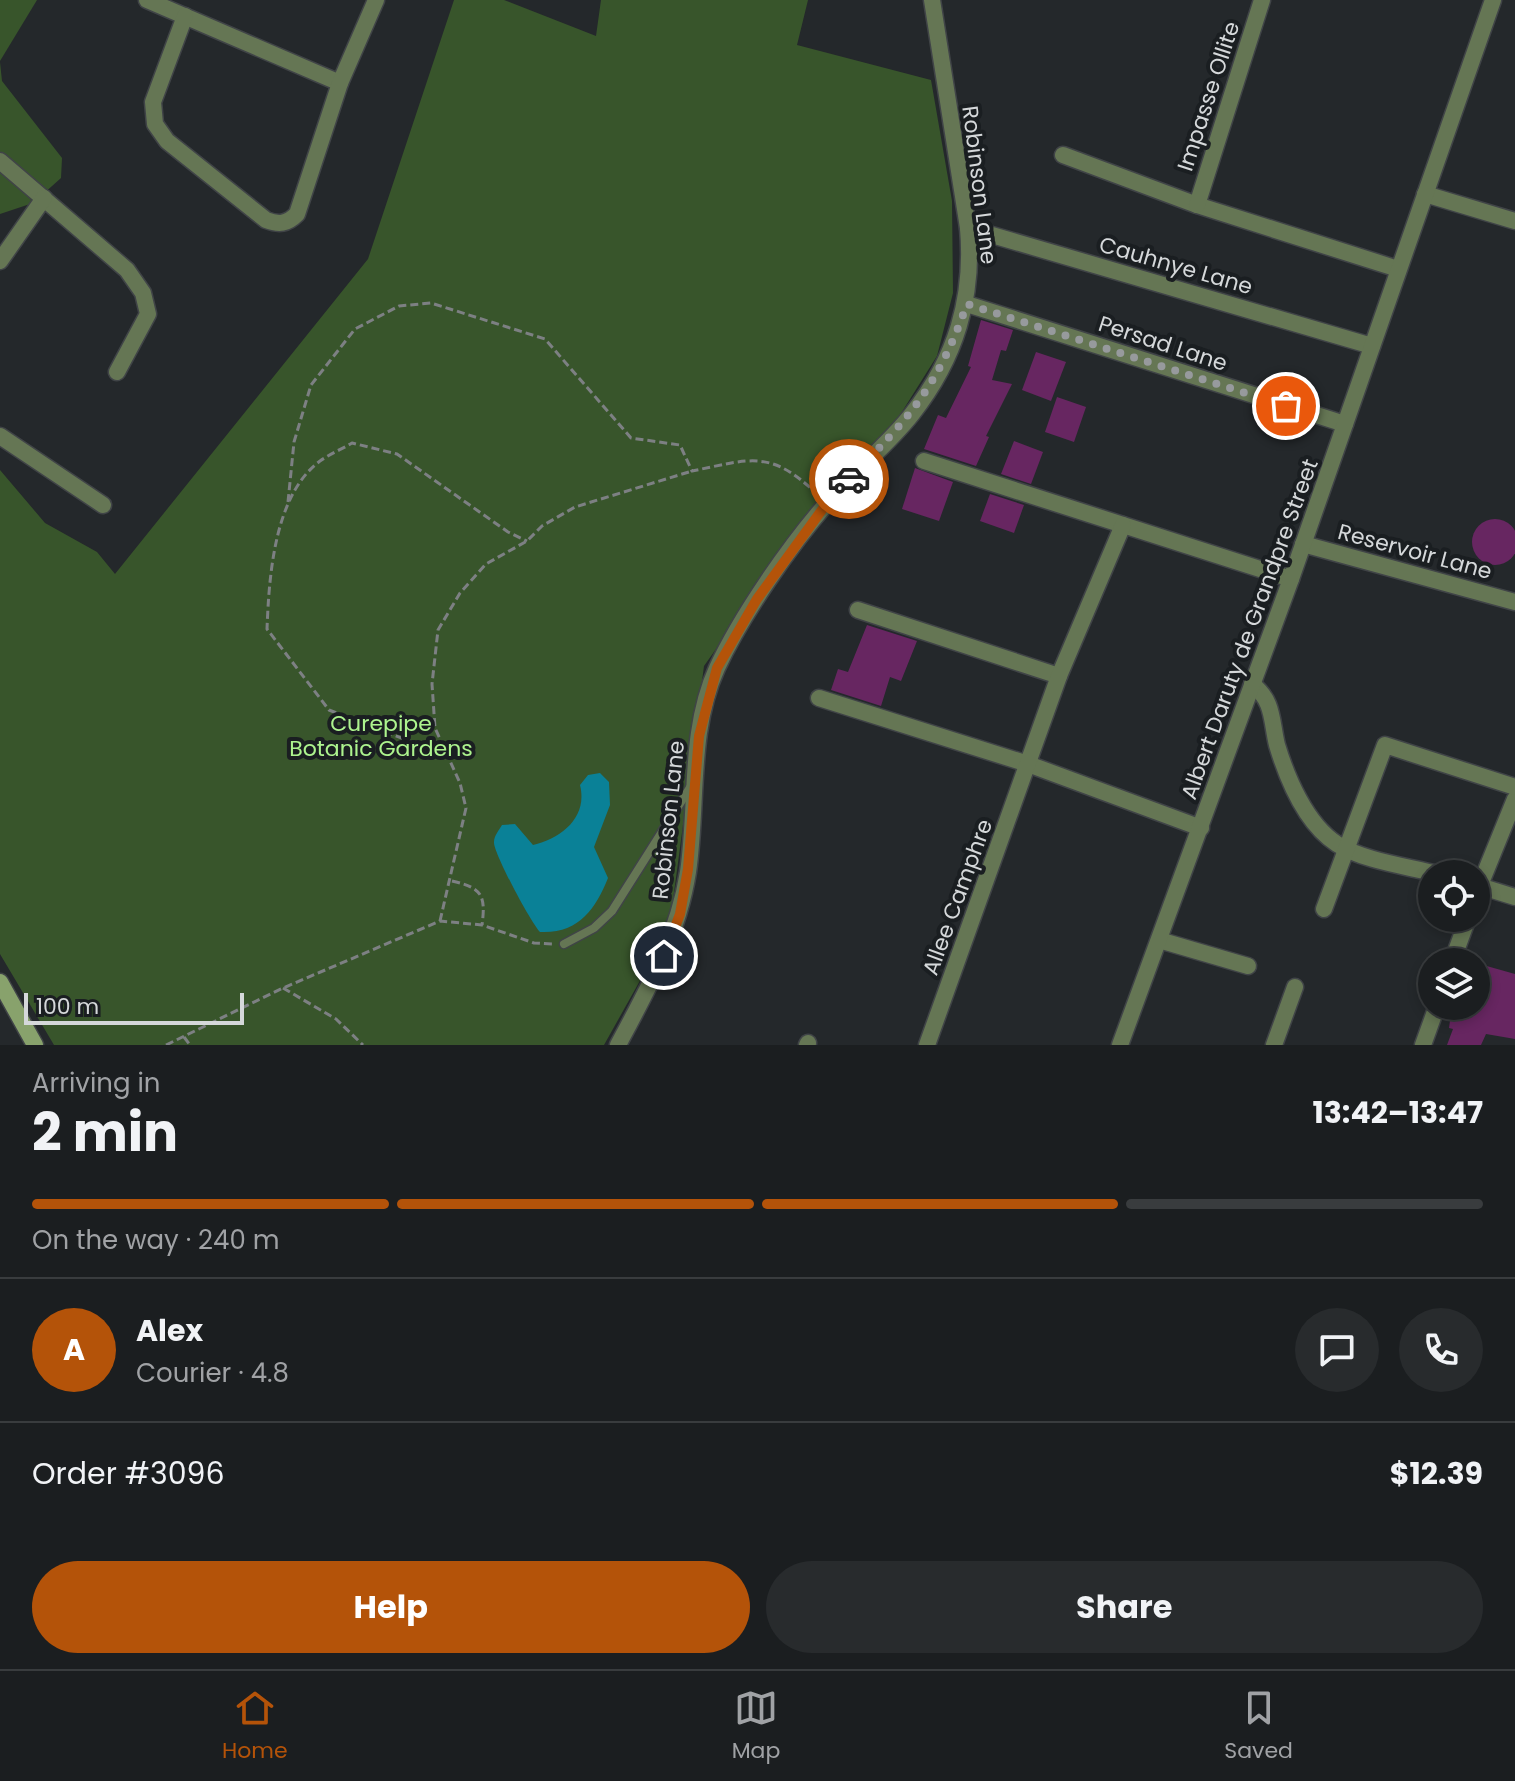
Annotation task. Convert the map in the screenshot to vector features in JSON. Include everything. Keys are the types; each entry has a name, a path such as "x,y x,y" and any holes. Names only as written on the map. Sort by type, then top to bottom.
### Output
{"street":[{"path":"147,0 340,83"},
{"path":"185,16 153,102 155,124 167,141 266,220 276,224 289,221 297,214 340,83 376,0"},
{"name":"Robinson Lane","path":"618,1045 664,956 680,914 688,869 699,736 717,668 757,599 827,503 911,416 929,391 950,350 967,304 971,260 968,228 932,0"},
{"name":"Impasse Ollite","path":"1197,205 1262,0"},
{"name":"Albert Daruty de Grandpre Street","path":"1120,1045 1291,579 1493,0"},
{"name":"Impasse Ollite","path":"1063,155 1197,205 1398,269"},
{"path":"0,161 127,270 143,293 148,314 117,372"},
{"path":"1425,194 1515,221"},
{"path":"0,261 44,198"},
{"name":"Cauhnye Lane","path":"968,228 1372,346"},
{"name":"Persad Lane","path":"967,304 1345,424"},
{"path":"0,436 103,505"},
{"path":"924,461 1291,579"},
{"name":"Allee Camphre","path":"927,1045 1059,676 1123,525"},
{"name":"Reservoir Lane","path":"1303,544 1515,602"},
{"path":"858,610 1059,676"},
{"path":"1252,684 1269,701 1277,745 1311,819 1335,843 1348,850 1418,869"},
{"path":"819,698 1028,764 1201,828"},
{"path":"1324,909 1385,745 1515,787"},
{"path":"1489,860 1515,799"},
{"path":"1490,891 1515,897"},
{"path":"1159,940 1248,966"},
{"path":"0,982 35,1045"},
{"path":"1274,1045 1295,987"},
{"path":"1423,1045 1432,1020"}],"lane":[{"path":"564,944 594,928 612,911 636,878 686,790 694,784"}],"path":[{"path":"448,756 329,710 267,629 270,569 288,502 294,442 311,385 355,329 399,306 431,303 545,339 631,438 680,445 692,471"},
{"path":"288,502 317,463 352,443 397,454 508,532 527,541"},
{"path":"440,921 466,808 435,728 432,684 438,630 460,593 486,564 527,541 542,526 575,507 692,471 757,458 797,473 827,503"},
{"path":"451,881 472,886 478,892 484,903 482,925"},
{"path":"166,1045 283,988 440,921 482,925 534,943 564,944"},
{"path":"283,988 336,1019 363,1045"},
{"path":"184,1037 190,1045"}],"green space":[{"path":"0,0 37,0 0,61"},
{"name":"Curepipe Botanic Gardens","path":"454,0 504,0 596,36 601,0 808,0 797,45 931,80 952,201 953,293 937,356 900,415 814,510 704,666 672,908 656,952 604,1045 54,1045 0,954 0,470 45,523 97,552 115,574 368,259"},
{"path":"0,62 2,81 62,158 61,178 33,203 0,214"}],"water":[{"path":"600,773 609,782 610,805 594,847 608,878 591,910 583,918 565,929 540,932 506,872 495,848 495,838 502,825 515,824 533,845 554,837 576,816 580,807 580,785 588,775"}],"building":[{"path":"981,320 1013,330 1006,351 1001,350 992,380 1012,384 986,436 989,437 976,466 924,449 938,415 946,418 971,367 968,366"},
{"path":"1036,352 1066,362 1051,401 1022,390"},
{"path":"1057,397 1086,407 1074,442 1045,432"},
{"path":"1014,441 1043,452 1031,484 1001,474"},
{"path":"915,468 953,482 939,521 902,509"},
{"path":"990,494 1024,505 1014,533 980,521"},
{"path":"1495,519 1511,526 1516,533 1516,551 1511,558 1495,565 1479,558 1472,542 1479,526"},
{"path":"867,625 917,641 901,681 890,677 881,706 831,690 838,669 848,672"},
{"path":"1490,967 1515,974 1515,1039 1486,1034 1481,1045 1447,1045 1453,1029 1449,1028 1450,1020 1490,1020"}],"way so far":[{"path":"849,479 911,416 929,391 950,350 967,304 1286,406"}],"route":[{"path":"664,956 680,914 688,869 699,736 717,668 757,599 827,503 849,479"}]}
